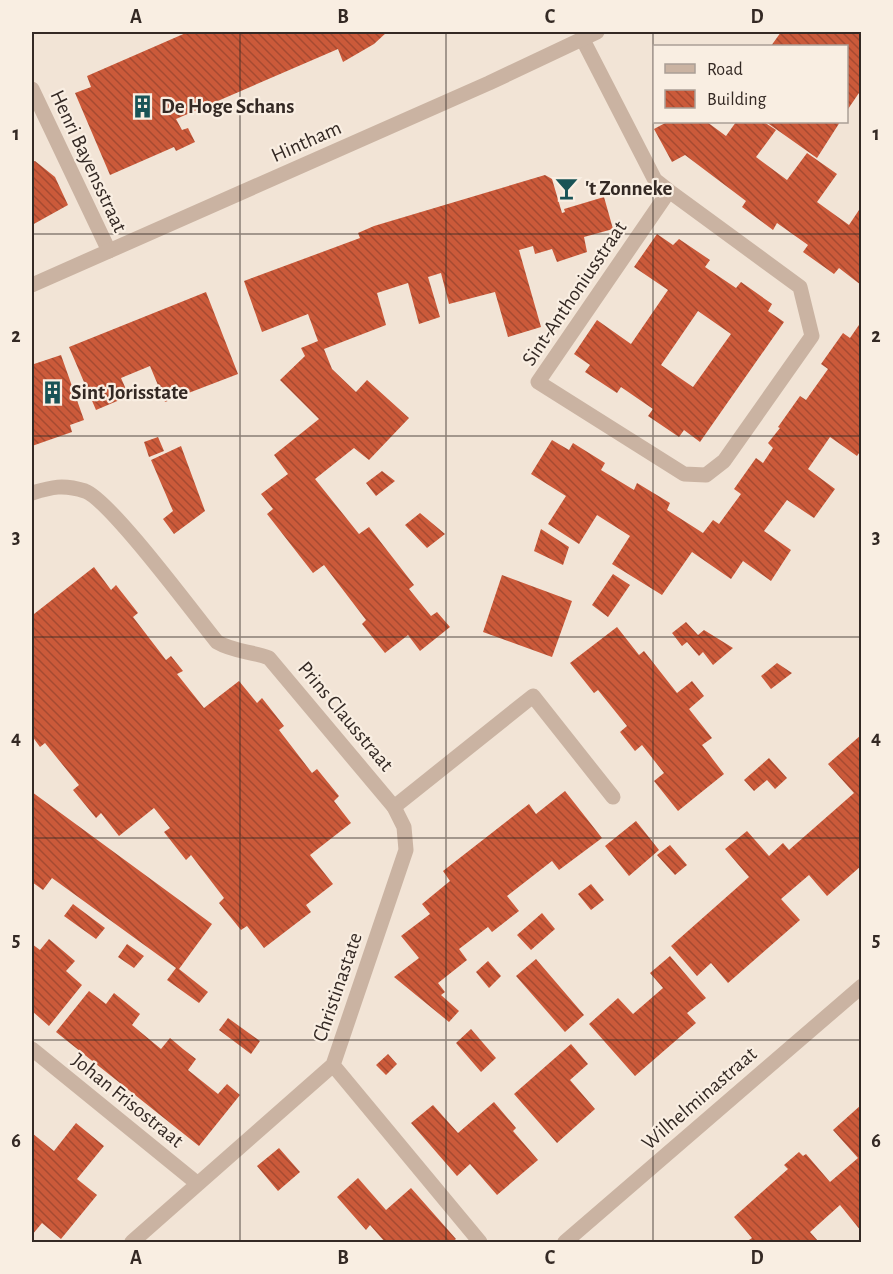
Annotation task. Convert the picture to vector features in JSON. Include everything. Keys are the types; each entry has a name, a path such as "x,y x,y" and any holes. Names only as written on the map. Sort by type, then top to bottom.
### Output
{"street":[{"name":"Hintham","path":"32,285 597,32"},
{"name":"Sint-Anthoniusstraat","path":"583,40 655,180 800,287 812,336 724,461 706,475 684,474 538,382 669,191"},
{"name":"Henri Bayensstraat","path":"32,89 109,251"},
{"name":"Prins Clausstraat","path":"32,493 58,485 87,492 114,515 218,642 232,651 255,652 269,658 394,807"},
{"path":"394,807 532,696 613,797"},
{"name":"Christinastate","path":"394,807 404,827 406,850 333,1065 480,1242"},
{"name":"Wilhelminastraat","path":"565,1242 861,986"},
{"name":"Johan Frisostraat","path":"32,1049 198,1184"},
{"path":"132,1242 333,1065"}],"building":[{"name":"De Hoge Schans","path":"188,32 387,32 374,44 343,62 338,49 176,119 182,130 188,128 195,142 176,151 174,147 110,175 75,93 91,87 87,76"},
{"path":"781,32 861,32 861,90 848,109 848,45 772,45"},
{"path":"665,123 708,123 726,136 735,123 766,123 776,130 756,157 787,180 807,153 837,174 817,202 849,225 861,207 861,285 839,268 834,274 803,252 808,245 777,223 773,230 742,207 746,201 685,155 672,162 654,129"},
{"path":"767,123 839,123 817,158"},
{"path":"35,161 55,177 68,205 32,225 32,162"},
{"path":"545,175 552,179 562,213 565,212 564,209 604,197 613,229 584,237 587,252 557,262 552,249 535,254 533,246 519,250 541,327 508,337 495,292 449,304 441,273 428,277 440,317 419,324 408,283 377,293 386,325 324,349 332,369 356,392 367,380 409,418 369,460 354,448 315,479 359,534 369,527 414,585 409,589 431,616 437,612 450,627 420,651 408,635 385,653 362,624 366,620 324,565 313,573 267,514 273,509 261,494 288,474 274,455 319,419 280,380 305,356 301,348 318,341 308,314 262,332 244,281 360,238 358,233 374,226"},
{"path":"657,234 673,245 679,239 710,260 705,267 736,288 741,282 772,304 768,311 784,322 700,442 684,430 679,437 648,416 653,409 621,387 617,393 585,372 590,365 574,354 597,320 631,344 668,290 634,267","holes":["698,311 731,334 693,387 661,365"]},
{"path":"206,292 238,374 165,402 150,366 121,378 129,396 96,410 69,347"},
{"path":"861,322 861,450 857,456 830,437 808,469 835,489 814,518 787,500 764,531 791,550 771,581 743,561 731,579 692,552 662,595 612,564 630,536 597,515 579,544 548,524 566,496 531,474 552,440 569,450 573,443 605,463 601,470 634,490 637,483 670,503 667,510 703,533 713,520 719,524 741,494 734,489 756,458 763,463 773,448 768,443 780,428 778,427 800,396 806,400 828,369 821,364 843,333 850,338"},
{"name":"Sint Jorisstate","path":"61,355 84,420 70,425 72,432 32,446 32,357 34,364"},
{"path":"158,437 164,451 149,457 144,442"},
{"path":"181,446 205,511 174,534 163,519 173,511 151,460"},
{"path":"382,471 395,481 376,496 366,483"},
{"path":"420,513 445,534 427,548 405,525"},
{"path":"541,529 569,547 563,565 534,551"},
{"path":"94,567 111,590 116,585 138,613 133,617 166,660 171,656 183,671 177,674 204,708 239,681 257,703 262,698 284,726 279,730 312,773 317,769 339,796 334,801 351,823 310,855 333,884 306,905 311,912 264,948 247,926 241,930 219,903 224,898 191,855 186,860 164,832 170,828 154,808 119,836 101,813 96,818 73,790 79,785 45,743 40,747 32,736 32,610 34,614"},
{"path":"613,574 630,585 608,617 592,605"},
{"path":"502,575 572,601 552,657 483,632"},
{"path":"686,622 698,635 704,630 733,648 713,665 703,652 699,656 687,642 682,646 672,633"},
{"path":"617,627 639,655 644,651 677,693 692,681 704,696 689,709 712,738 702,745 724,774 678,811 654,781 664,773 642,745 635,751 620,732 627,726 598,690 594,693 570,663"},
{"path":"777,663 792,673 771,689 761,676"},
{"path":"861,735 861,866 827,896 809,875 781,899 800,920 728,983 711,963 697,976 671,946 749,877 725,849 747,831 769,856 783,843 789,850 854,793 828,764"},
{"path":"769,758 787,778 775,789 767,780 754,791 744,780"},
{"path":"565,791 602,838 559,870 552,861 507,896 519,911 492,932 488,927 459,949 467,960 438,983 445,992 441,995 459,1011 449,1022 394,977 419,958 401,936 430,914 422,904 450,881 443,871 529,804 536,814"},
{"path":"32,792 212,924 179,969 208,992 199,1003 167,980 176,968 52,878 43,890 32,882"},
{"path":"636,821 659,850 629,876 605,846"},
{"path":"670,845 687,865 675,875 657,855"},
{"path":"591,884 604,900 591,910 578,894"},
{"path":"73,904 105,928 96,939 64,916"},
{"path":"542,913 555,929 531,950 517,935"},
{"path":"49,939 75,961 66,971 82,985 49,1026 32,1011 32,944 40,950"},
{"path":"127,944 144,956 134,968 118,957"},
{"path":"670,956 706,998 687,1013 696,1023 635,1076 589,1024 618,998 633,1014 663,988 650,973"},
{"path":"536,959 584,1015 565,1032 516,976"},
{"path":"488,961 501,976 489,988 476,972"},
{"path":"89,991 106,1004 114,993 140,1014 132,1025 161,1049 170,1038 196,1059 188,1070 218,1094 227,1084 240,1095 199,1146 56,1032"},
{"path":"228,1018 260,1041 251,1054 219,1030"},
{"path":"471,1029 496,1058 481,1072 456,1043"},
{"path":"571,1044 588,1064 570,1080 595,1109 557,1143 514,1094"},
{"path":"388,1054 397,1064 386,1075 376,1065"},
{"path":"494,1102 516,1128 513,1131 538,1160 497,1195 470,1164 457,1176 411,1123 433,1105 458,1133"},
{"path":"861,1105 861,1231 840,1205 810,1232 819,1242 746,1242 752,1238 734,1217 788,1169 784,1165 799,1152 803,1156 806,1154 830,1182 858,1158 833,1130"},
{"path":"76,1123 104,1146 77,1179 97,1195 61,1239 42,1223 32,1235 32,1133 54,1151"},
{"path":"279,1148 300,1172 278,1191 257,1166"},
{"path":"358,1178 386,1210 411,1188 456,1239 452,1242 385,1242 370,1225 366,1230 337,1197"}],"place":[{"name":"De Hoge Schans","path":"143,106"},
{"name":"'t Zonneke","path":"567,188"},
{"name":"Sint Jorisstate","path":"53,392"}]}
